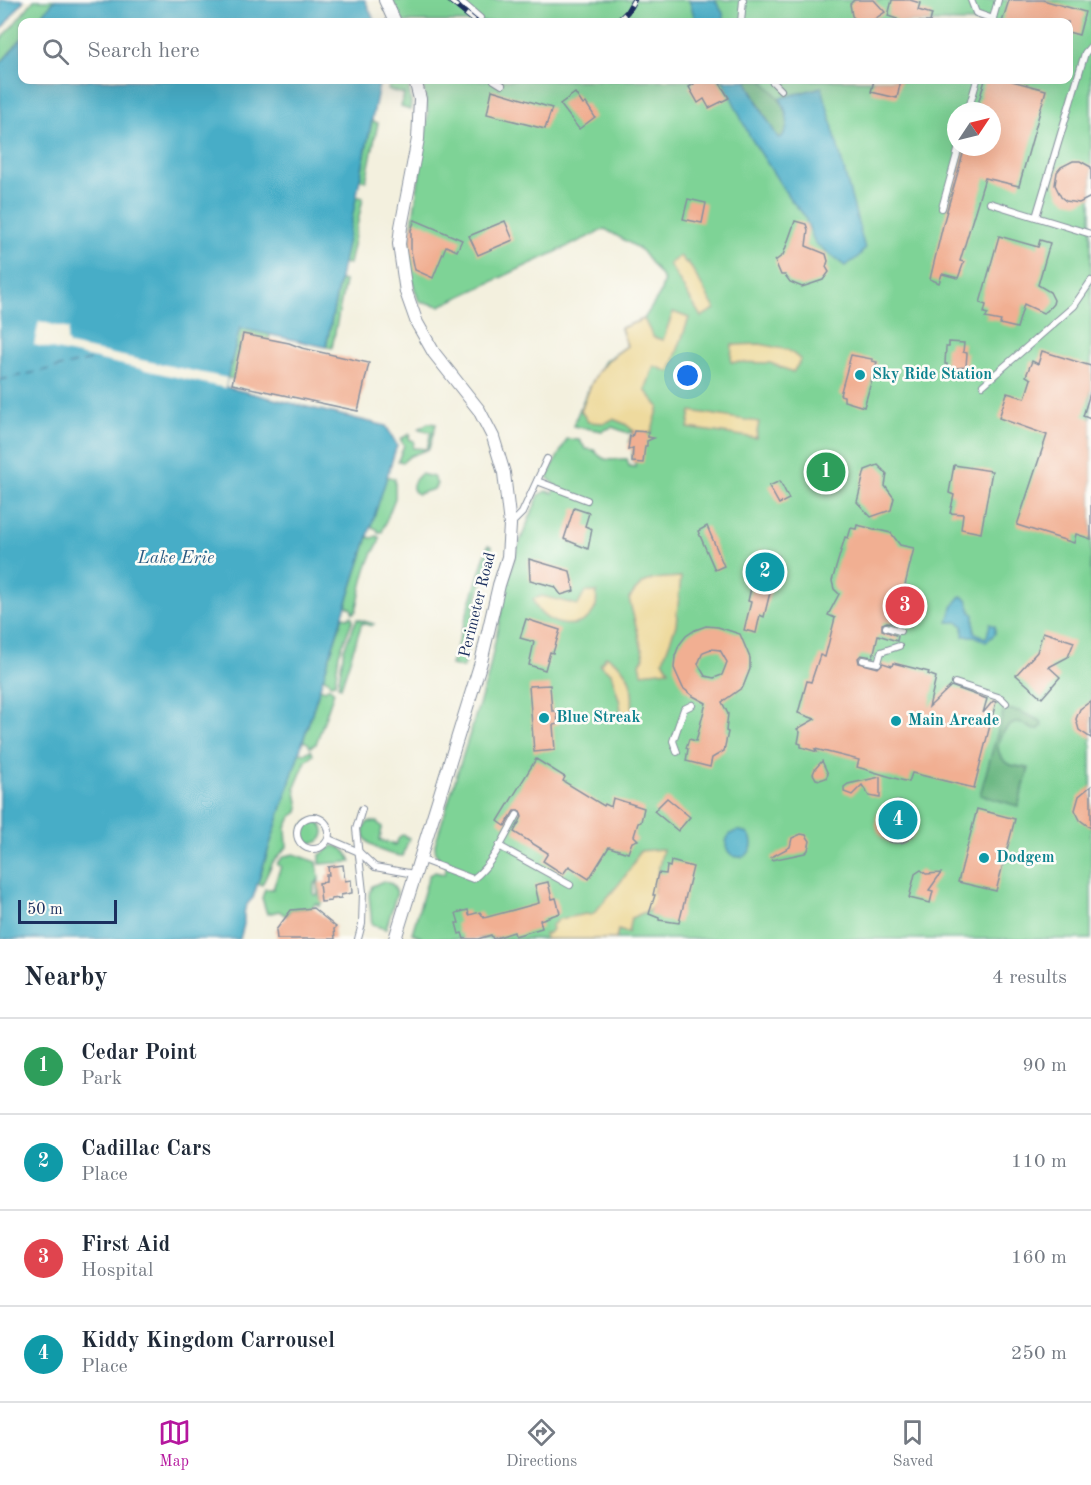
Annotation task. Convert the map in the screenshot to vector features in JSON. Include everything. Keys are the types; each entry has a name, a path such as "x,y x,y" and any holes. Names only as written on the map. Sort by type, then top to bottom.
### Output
{"street":[{"path":"385,0 393,18"},
{"name":"Perimeter Road","path":"399,938 414,874 481,662 508,557 510,525 504,472 493,437 478,410 434,353 417,323 406,292 399,244 418,139 420,99 416,84"}],"lane":[{"path":"459,0 480,18"},
{"path":"741,18 743,0"},
{"path":"971,0 976,13 986,18"},
{"path":"993,18 998,0"},
{"path":"1036,217 1085,53 1091,46"},
{"path":"775,84 781,90"},
{"path":"970,102 975,84"},
{"path":"942,208 956,156"},
{"path":"990,203 1091,234"},
{"path":"983,385 1074,306 1090,285"},
{"path":"510,525 522,513 547,459"},
{"path":"537,481 587,500"},
{"path":"886,627 900,631"},
{"path":"863,660 879,663 881,652 899,646"},
{"path":"955,683 1001,698 1006,703"},
{"path":"677,752 673,741 684,709 692,705"},
{"path":"358,939 362,924 363,902 356,829 362,808"},
{"path":"420,859 473,879 480,874 517,815"},
{"path":"307,818 320,818 328,826 328,839 326,844 315,850 303,847 297,837 298,825 307,818"},
{"path":"328,839 358,852 375,867 414,874"},
{"path":"499,846 570,885"}],"green space":[{"path":"34,0 55,0 39,18 19,18"},
{"path":"392,0 1091,0 1091,939 420,939 421,937 412,933 429,875 435,872 444,874 447,865 437,856 435,844 488,676 507,584 517,549 539,495 546,491 553,493 555,485 547,477 567,439 579,440 586,449 594,450 605,459 627,459 629,466 635,467 635,462 632,461 633,445 629,442 634,431 628,433 612,427 602,431 573,426 587,391 605,361 627,346 621,328 644,319 660,294 664,280 640,249 605,229 440,306 419,301 413,284 408,254 428,114 423,84 1073,84 1073,18 401,18"},
{"path":"18,19 18,43 0,64 0,41"},
{"path":"389,84 408,84 410,110 401,107 404,94 388,90"},
{"path":"748,84 766,84 784,106 788,121 787,129 782,137 778,138"},
{"path":"372,121 378,123 366,181 360,180"},
{"path":"356,196 363,198 349,264 342,263"},
{"path":"340,280 345,281 332,348 326,347"},
{"path":"240,328 270,334 269,340 243,334 233,379 227,378"},
{"path":"428,423 436,424 429,449 410,456 403,462 398,461 404,445 400,439 410,434 409,439 414,441 413,448 427,449 431,432 418,429"},
{"path":"421,474 433,477 437,484 434,489 418,494 413,487"},
{"path":"387,476 395,479 395,498 382,532 378,532 371,526"},
{"path":"368,537 380,538 379,542 367,568 356,611 353,613 351,608 346,606"},
{"path":"488,545 492,547 475,606 463,668 451,665"},
{"path":"351,616 353,619 339,654 335,683 330,684 323,677 343,617"},
{"path":"357,619 374,624 371,626 362,623 341,687 338,686 344,649"},
{"path":"329,687 334,692 316,744 310,747 303,741 320,688 325,690"},
{"path":"1004,709 1019,711 1041,721 1042,726 1034,730 1019,722 1006,729 999,740 999,753 1003,759 1011,765 1029,768 1018,806 980,795"},
{"path":"311,750 313,755 306,761 295,787 299,807 286,828 287,847 273,862 262,885 258,883 299,752 306,753"},
{"path":"313,821 321,824 324,832 321,840 313,843 305,840 302,832 305,824"},
{"path":"368,822 377,822 382,827 380,840 395,845 400,836 409,838 403,856 380,850 367,841 364,829"},
{"path":"333,846 345,851 351,862 320,864 320,855"},
{"path":"294,854 317,862 319,879 314,885 314,895 318,895 319,881 322,902 319,906 316,903 310,910 307,908 291,910 286,916 279,911 267,914 262,898 265,889 273,889 281,866 277,865 278,862 285,856"},
{"path":"383,881 392,884 397,892 386,929 372,925 369,895 372,886"}],"sand":[{"path":"680,256 686,263 688,262 715,309 701,317 669,264"},
{"path":"673,312 689,318 670,372 654,366 645,390 659,407 651,433 634,431 613,419 605,423 588,422 581,411 593,381 608,360 627,346 621,328 644,319 653,337 663,340"},
{"path":"760,344 788,350 801,360 793,372 770,363 731,362 732,345"},
{"path":"691,411 759,422 756,438 688,428"},
{"path":"681,577 676,625 663,660 669,670 642,673 640,663 644,657 629,599 645,582"},
{"path":"585,592 597,592 596,606 591,615 574,624 553,622 537,609 533,599 542,596 578,605"},
{"path":"606,656 627,675 632,691 632,719 621,712 611,673 600,665"},
{"path":"663,849 653,894 659,896 650,910 631,918 628,933 618,930 616,939 545,939 544,935 549,933 551,926 559,919 591,915 596,911 626,875 639,851"}],"water":[{"path":"0,0 24,0 0,31"},
{"path":"55,0 365,0 373,18 39,18"},
{"path":"689,0 715,0 724,18 695,18"},
{"name":"Lake Erie","path":"18,43 18,84 379,84 326,347 240,328 225,387 386,426 397,445 253,898 245,910 240,939 0,939 0,64"},
{"path":"725,84 748,84 778,138 782,137 787,128 786,112 780,98 822,87 865,249 857,258 845,266 815,243 804,215 790,199 749,135"},
{"path":"961,596 967,599 974,615 974,632 985,638 990,624 995,626 995,634 986,642 975,636 963,636 963,626 957,622 948,622 952,607"},
{"path":"739,831 748,835 752,844 748,853 739,857 730,853 726,844 730,835"}],"pier":[{"path":"39,321 69,329 67,340 70,345 227,378 225,388 34,345"}],"building":[{"path":"854,0 874,0 885,12 876,18 854,18 850,4"},
{"path":"892,0 910,0 920,3 918,10 932,14 931,18 888,16"},
{"path":"1009,0 1043,0 1085,12 1079,35 1073,33 1073,18 1003,18"},
{"path":"694,84 720,84 729,98 709,108 704,99 698,103 689,87"},
{"path":"873,84 900,84 897,98 871,92"},
{"path":"984,84 1023,84 1046,90 1019,186 985,178 960,261 964,262 958,278 942,274 939,283 930,279 962,156 1001,156 1001,102 979,102"},
{"path":"492,90 552,108 545,129 487,114"},
{"path":"575,93 583,105 586,103 595,117 579,129 560,104"},
{"path":"1073,161 1080,161 1091,167 1091,197 1079,203 1066,201 1061,197 1055,185 1057,172 1061,167"},
{"path":"688,199 706,203 702,223 683,219"},
{"path":"415,220 462,240 457,251 446,246 433,278 415,270 411,251 411,230"},
{"path":"505,221 513,240 478,255 469,236"},
{"path":"795,221 806,224 808,230 806,246 826,254 828,261 826,267 829,272 823,280 802,287 790,282 785,275 781,275 775,261 783,255"},
{"path":"999,236 1038,247 1040,240 1050,243 1038,285 1050,292 1054,300 1053,304 1043,313 1024,304 1017,328 1000,324 1001,321 985,318 988,314 984,313 986,305 980,303"},
{"path":"243,334 369,363 358,411 232,384"},
{"path":"949,342 964,343 963,352 967,353 966,367 947,369 946,347 949,347"},
{"path":"1042,351 1091,366 1091,390 1083,416 1091,419 1091,539 1076,534 1074,543 1017,525 1047,435 999,418 1007,393 1025,398 1031,379 1026,376 1032,361 1038,364"},
{"name":"Sky Ride Station","path":"851,355 877,362 864,407 844,401 844,396 840,395"},
{"path":"634,431 648,432 648,437 654,438 647,441 643,463 632,462 633,448 628,450 630,436 632,437"},
{"path":"878,465 887,474 885,486 894,498 891,510 871,517 857,502 865,470"},
{"path":"954,465 992,471 981,533 961,529 963,514 950,513 954,495 949,493"},
{"path":"780,481 789,499 779,504 769,486"},
{"path":"574,508 589,513 585,526 592,529 588,549 564,539"},
{"name":"Main Arcade","path":"857,525 891,533 900,545 914,548 905,585 911,587 909,595 916,597 915,601 919,602 916,618 913,617 911,627 887,622 882,624 882,630 898,636 897,641 878,635 873,657 861,655 858,658 859,663 878,668 883,663 892,666 893,663 929,672 928,674 936,677 929,707 951,686 987,699 983,713 993,701 996,702 974,788 912,773 909,782 901,780 857,767 859,760 815,749 817,752 801,747 798,743 800,732 797,729 815,719 798,713 807,681 811,682 820,655 825,657 835,618 828,615 839,594 834,589 832,581 845,537 848,538 851,528 856,529"},
{"path":"707,526 724,566 715,570 698,531"},
{"path":"760,550 779,556 764,617 760,615 756,633 744,630"},
{"path":"529,559 570,571 574,591 561,595 555,587 530,580"},
{"path":"526,619 560,630 545,670 529,665 534,642 520,638"},
{"path":"706,626 718,627 740,634 750,658 750,669 743,687 722,702 728,714 726,731 728,732 724,751 712,758 710,767 686,761 689,739 696,741 706,703 683,688 674,668 679,645 695,630","holes":["711,649 720,650 727,662 722,675 714,678 705,676 698,664 703,652"]},
{"path":"1043,632 1074,642 1068,657 1049,667 1060,677 1042,698 1016,675 1037,652"},
{"name":"Blue Streak","path":"550,685 552,711 557,711 558,724 553,725 555,750 534,752 529,686"},
{"path":"1091,701 1091,738 1079,730 1076,719 1080,709"},
{"path":"536,759 565,777 563,781 604,806 605,804 611,807 613,798 644,808 641,822 638,823 634,836 638,840 632,842 628,853 609,847 589,879 569,866 563,874 543,861 548,853 514,832 522,817 520,811 514,811 505,826 498,821"},
{"path":"822,761 828,774 826,778 820,780 816,779 813,774"},
{"path":"880,777 880,798 869,796 862,785 852,795 844,792 844,787 848,784"},
{"path":"1091,786 1091,828 1080,820 1075,810 1079,796"},
{"path":"667,798 690,817 678,831 654,811"},
{"path":"897,801 912,807 918,822 912,837 897,843 882,837 876,822 882,807"},
{"name":"Dodgem","path":"977,809 1015,819 996,891 958,882"},
{"path":"801,834 806,835 810,841 805,853 772,860 771,857 790,847 792,838"},
{"path":"671,861 693,867 679,923 659,920 649,914 658,873 666,874 667,866 670,867"},
{"path":"343,865 345,881 351,880 352,893 341,895 341,898 331,899 331,901 321,902 319,883 326,882 326,875 329,875 328,867"},
{"path":"921,870 926,874 941,873 929,890 933,891 930,903 909,898 915,874"},
{"path":"548,882 552,899 556,898 560,913 540,920 542,928 515,936 514,932 493,939 491,935 478,939 464,939 462,933 459,934 456,913 468,910 469,915 480,912 484,918 539,903 535,885"},
{"path":"313,908 336,927 334,929 335,939 277,939 276,930 291,910"}],"ferry route":[{"path":"0,380 96,359"}],"railway":[{"path":"449,0 471,18"},
{"path":"621,18 634,0"}],"place":[{"name":"Sky Ride Station","path":"860,375"},
{"name":"Cedar Point","path":"826,472"},
{"name":"Cadillac Cars","path":"765,572"},
{"name":"First Aid","path":"905,606"},
{"name":"Blue Streak","path":"544,718"},
{"name":"Main Arcade","path":"896,721"},
{"name":"Kiddy Kingdom Carrousel","path":"898,820"},
{"name":"Dodgem","path":"984,858"}]}
